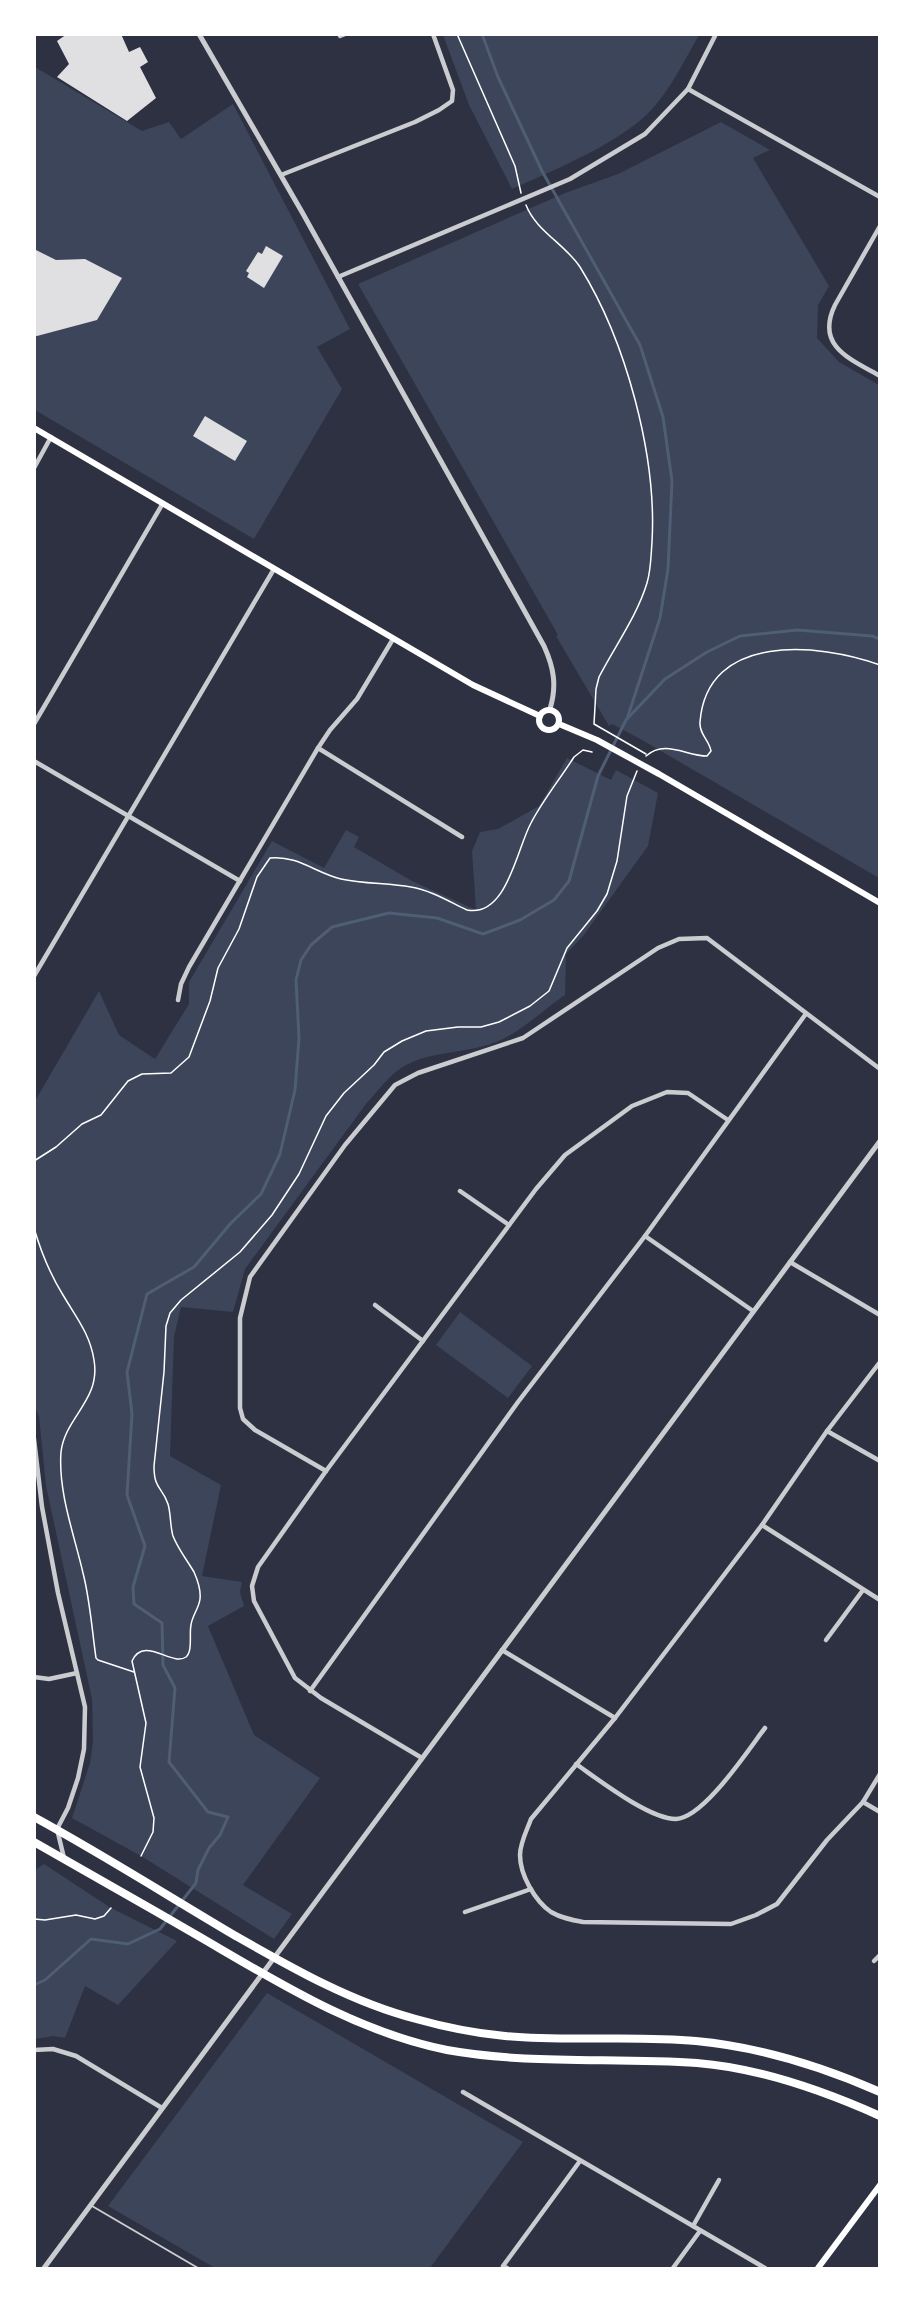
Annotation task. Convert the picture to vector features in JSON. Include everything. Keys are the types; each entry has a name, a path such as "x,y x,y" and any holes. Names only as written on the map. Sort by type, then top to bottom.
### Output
{"highway":[{"path":"34,1816 274,1958 353,1997 416,2019 505,2036 660,2038 721,2044 783,2056 879,2092"},
{"path":"34,1842 262,1974 334,2012 391,2035 446,2049 527,2059 698,2064 734,2069 768,2075 803,2086 879,2116"}],"main road":[{"path":"34,428 473,685 540,716"},
{"path":"550,710 558,714 559,724 554,729 544,729 540,723 540,716 544,711 550,710"},
{"path":"559,724 623,754 879,903"},
{"path":"818,2268 879,2185"}],"street":[{"path":"199,34 281,175 544,646 554,671 555,694 550,710"},
{"path":"281,175 415,122 440,110 452,101 453,90 433,34"},
{"path":"338,277 570,179 645,134 688,89 716,34"},
{"path":"688,89 879,197"},
{"path":"879,226 829,318 829,331 840,353 879,376"},
{"path":"34,468 51,437"},
{"path":"34,724 163,503"},
{"path":"34,976 274,569"},
{"path":"178,1000 181,984 189,967 318,747 357,699 393,639"},
{"path":"318,747 462,837"},
{"path":"34,761 240,881"},
{"path":"326,1472 242,1420 240,1318 250,1277 345,1145 395,1085 418,1073 524,1038 658,948 679,939 707,938 805,1015 879,1069"},
{"path":"310,1691 518,1402 645,1236 805,1015"},
{"path":"422,1758 310,1691 295,1678 255,1607 252,1586 254,1576 262,1560 326,1472 536,1189 565,1155 632,1106 667,1092 688,1093 728,1120"},
{"path":"44,2268 879,1141"},
{"path":"460,1191 509,1225"},
{"path":"645,1236 753,1311"},
{"path":"790,1262 879,1315"},
{"path":"375,1305 423,1341"},
{"path":"879,1362 827,1431 762,1525 615,1718 531,1819 520,1855 524,1872 531,1889 540,1901 551,1911 564,1918 583,1922 731,1924 777,1904 827,1840 862,1802 879,1774"},
{"path":"827,1431 879,1461"},
{"path":"34,1439 42,1507 58,1593 85,1707 84,1749 78,1778 68,1808 57,1829 64,1860"},
{"path":"34,1509 42,1507"},
{"path":"762,1525 879,1600"},
{"path":"826,1640 863,1590"},
{"path":"502,1650 615,1718"},
{"path":"34,1677 49,1679 77,1673"},
{"path":"576,1764 633,1802 662,1816 678,1819 699,1809 724,1782 765,1728"},
{"path":"862,1802 879,1812"},
{"path":"465,1912 531,1889"},
{"path":"874,1961 879,1955"},
{"path":"34,2050 53,2049 76,2056 162,2108"},
{"path":"463,2092 765,2268"},
{"path":"507,2268 503,2266 580,2161"},
{"path":"693,2226 719,2180"},
{"path":"673,2268 700,2231"}],"lane":[{"path":"91,2206 198,2268"}],"path":[{"path":"457,34 515,166 519,188"},
{"path":"528,210 537,223 565,248 579,266 596,298 620,353 633,393 649,469 653,520 647,582 639,603 599,677 594,724 647,754 654,750 668,748 707,756 711,748 702,734 700,724 707,692 717,677 736,663 759,653 793,648 860,658 879,665"},
{"path":"34,1161 56,1147 82,1124 101,1115 128,1082 142,1074 171,1073 189,1057 210,1002 218,968 239,929 257,877 270,858 292,859 327,875 342,879 412,887 468,910 486,909 497,899 512,873 529,826 574,757 583,750 592,752"},
{"path":"141,1856 153,1832 154,1818 140,1767 146,1723 132,1661 135,1654 143,1651 157,1652 179,1659 186,1656 189,1651 191,1624 200,1600 200,1587 195,1574 172,1534 168,1503 154,1481 166,1326 170,1312 181,1300 240,1252 272,1215 299,1174 326,1116 344,1093 384,1053 402,1041 426,1032 458,1027 481,1027 499,1022 530,1006 549,991 567,948 597,911 607,894 617,861 627,796 635,775"},
{"path":"34,1228 48,1267 83,1324 95,1363 89,1398 66,1432 61,1468 71,1524 84,1575 96,1658 135,1672"},
{"path":"34,1918 45,1920 76,1915 95,1919 104,1916 111,1908"}],"shaded area":[{"path":"443,35 699,35 667,90 642,119 597,149 512,189 469,105"},
{"path":"35,67 142,131 169,122 181,139 233,104 350,329 317,347 342,389 254,539 35,410"},
{"path":"721,122 770,150 753,158 829,286 818,305 817,338 839,362 879,385 879,878 642,740 612,724 609,726 358,284 565,193 618,174"},
{"path":"567,758 611,780 616,770 658,793 648,846 583,936 566,954 565,995 523,1027 496,1042 431,1056 403,1066 366,1104 245,1269 233,1312 181,1307 174,1337 170,1456 221,1485 202,1576 242,1582 240,1592 244,1606 208,1626 254,1735 320,1778 243,1885 292,1914 274,1939 141,1856 72,1818 90,1763 93,1742 92,1699 46,1486 39,1416 35,1408 35,1101 99,991 119,1035 155,1059 189,1004 189,982 272,841 324,868 346,830 359,837 354,847 412,881 476,910 472,851 480,832 498,829 539,806"},
{"path":"460,1312 532,1366 508,1398 436,1345"},
{"path":"44,1864 111,1908 177,1941 118,2005 85,1986 65,2038 53,2036 35,2039 35,1870"},
{"path":"267,1993 523,2142 430,2268 215,2268 108,2206"}],"building":[{"path":"67,34 121,34 129,52 140,47 148,62 140,67 156,98 127,121 57,77 69,64 57,41"},
{"path":"266,246 283,256 264,288 247,277 249,273 246,271 258,252 262,254"},
{"path":"34,249 56,260 85,259 122,278 97,320 34,335"},
{"path":"205,416 247,441 235,461 193,436"}],"waterway":[{"path":"482,34 498,77 542,171 640,345 663,417 672,481 668,569 660,618 627,719"},
{"path":"34,1985 45,1980 91,1939 128,1944 160,1929 196,1883 198,1870 209,1848 220,1835 228,1817 208,1812 169,1762 175,1688 163,1665 162,1623 134,1604 133,1587 145,1546 127,1495 132,1414 127,1372 147,1294 194,1267 231,1223 261,1194 280,1154 295,1090 299,1038 296,980 301,960 311,945 332,927 389,913 437,918 483,934 520,920 554,900 569,881 598,776 626,720 665,679 707,652 740,636 797,630 872,636 880,639"}]}
